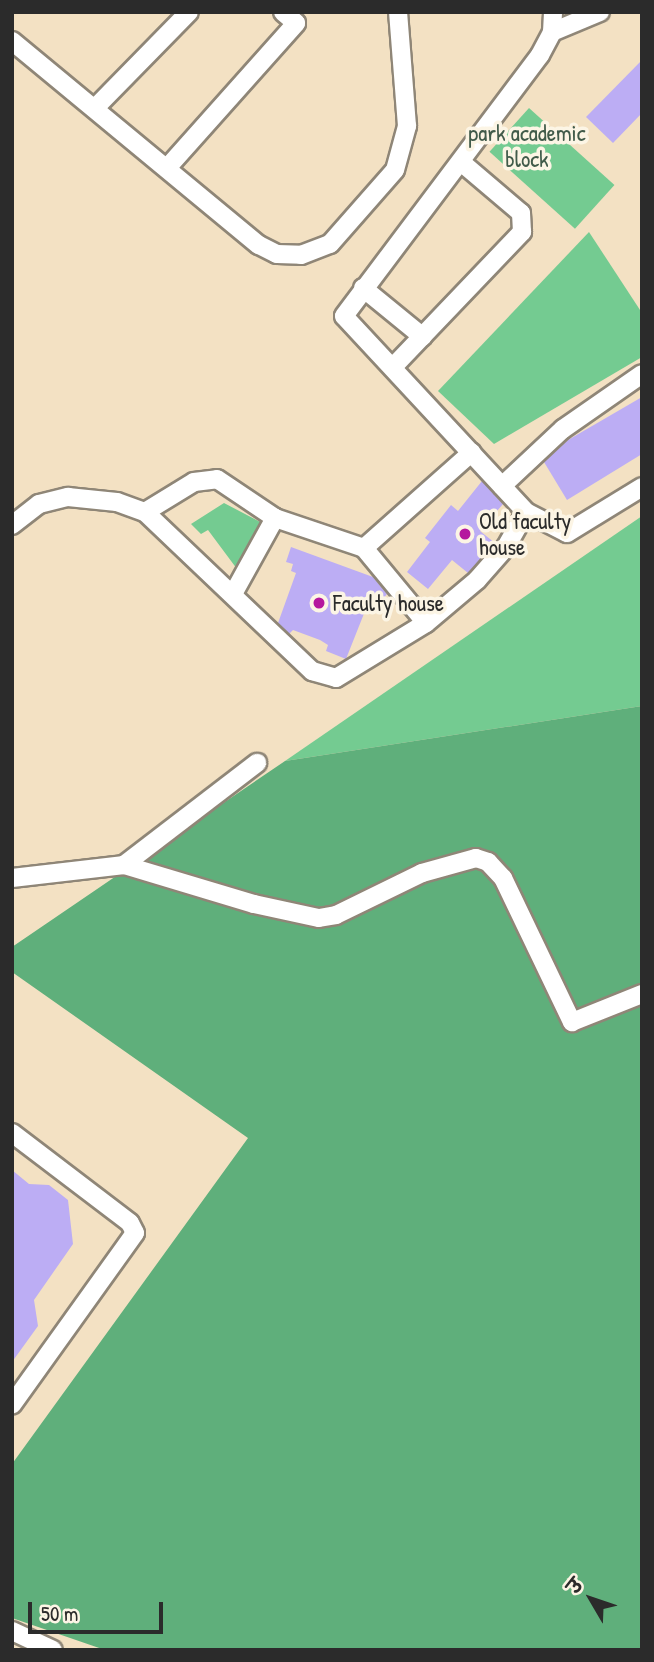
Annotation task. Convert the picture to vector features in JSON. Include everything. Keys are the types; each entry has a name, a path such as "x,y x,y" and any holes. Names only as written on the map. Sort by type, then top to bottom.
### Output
{"lane":[{"path":"95,108 189,12"},
{"path":"167,168 296,23 283,12"},
{"path":"12,41 259,245 277,254 302,255 330,244 375,198 396,170 404,149 406,100 398,12"},
{"path":"553,12 551,32 461,162 345,309 345,321 393,367 526,512 567,533 642,486"},
{"path":"551,32 600,12"},
{"path":"393,367 514,242 525,221 514,205 461,162"},
{"path":"363,288 423,337"},
{"path":"502,486 563,429 642,374"},
{"path":"364,548 472,452"},
{"path":"145,512 194,482 210,478 275,518 364,548 426,623"},
{"path":"12,524 39,504 60,498 117,502 145,512 312,671 328,677 356,667 426,623 484,572 506,547 526,512"},
{"path":"233,594 275,518"},
{"path":"124,865 257,763"},
{"path":"12,878 124,865 254,904 319,918 335,915 431,869 476,858 488,862 503,878 572,1022 642,994"},
{"path":"12,1133 130,1223 135,1233 12,1405"},
{"path":"12,1631 53,1650"}],"green space":[{"name":"park academic block","path":"529,108 614,185 575,229 490,152"},
{"path":"589,232 642,313 642,357 494,444 438,391"},
{"path":"224,503 268,526 240,573 208,530 201,534 191,524"},
{"path":"642,516 642,706 285,761"},
{"path":"642,706 642,1650 105,1650 12,1618 12,1464 248,1138 12,972 12,947 285,761"}],"building":[{"path":"642,60 642,113 613,143 586,117"},
{"path":"642,397 642,454 567,500 544,462 568,440"},
{"name":"Old faculty house","path":"482,481 503,504 480,531 495,543 468,573 452,560 428,589 407,572 430,542 425,538 451,505 458,511"},
{"name":"Faculty house","path":"291,547 373,577 387,594 375,609 367,606 346,659 326,651 328,645 320,640 293,630 289,634 278,623 296,573 291,571 293,564 286,562"},
{"path":"12,1170 29,1184 49,1185 68,1200 73,1244 34,1300 38,1326 12,1362"}],"place":[{"name":"Old faculty house","path":"465,534"},
{"name":"Faculty house","path":"319,603"}]}
